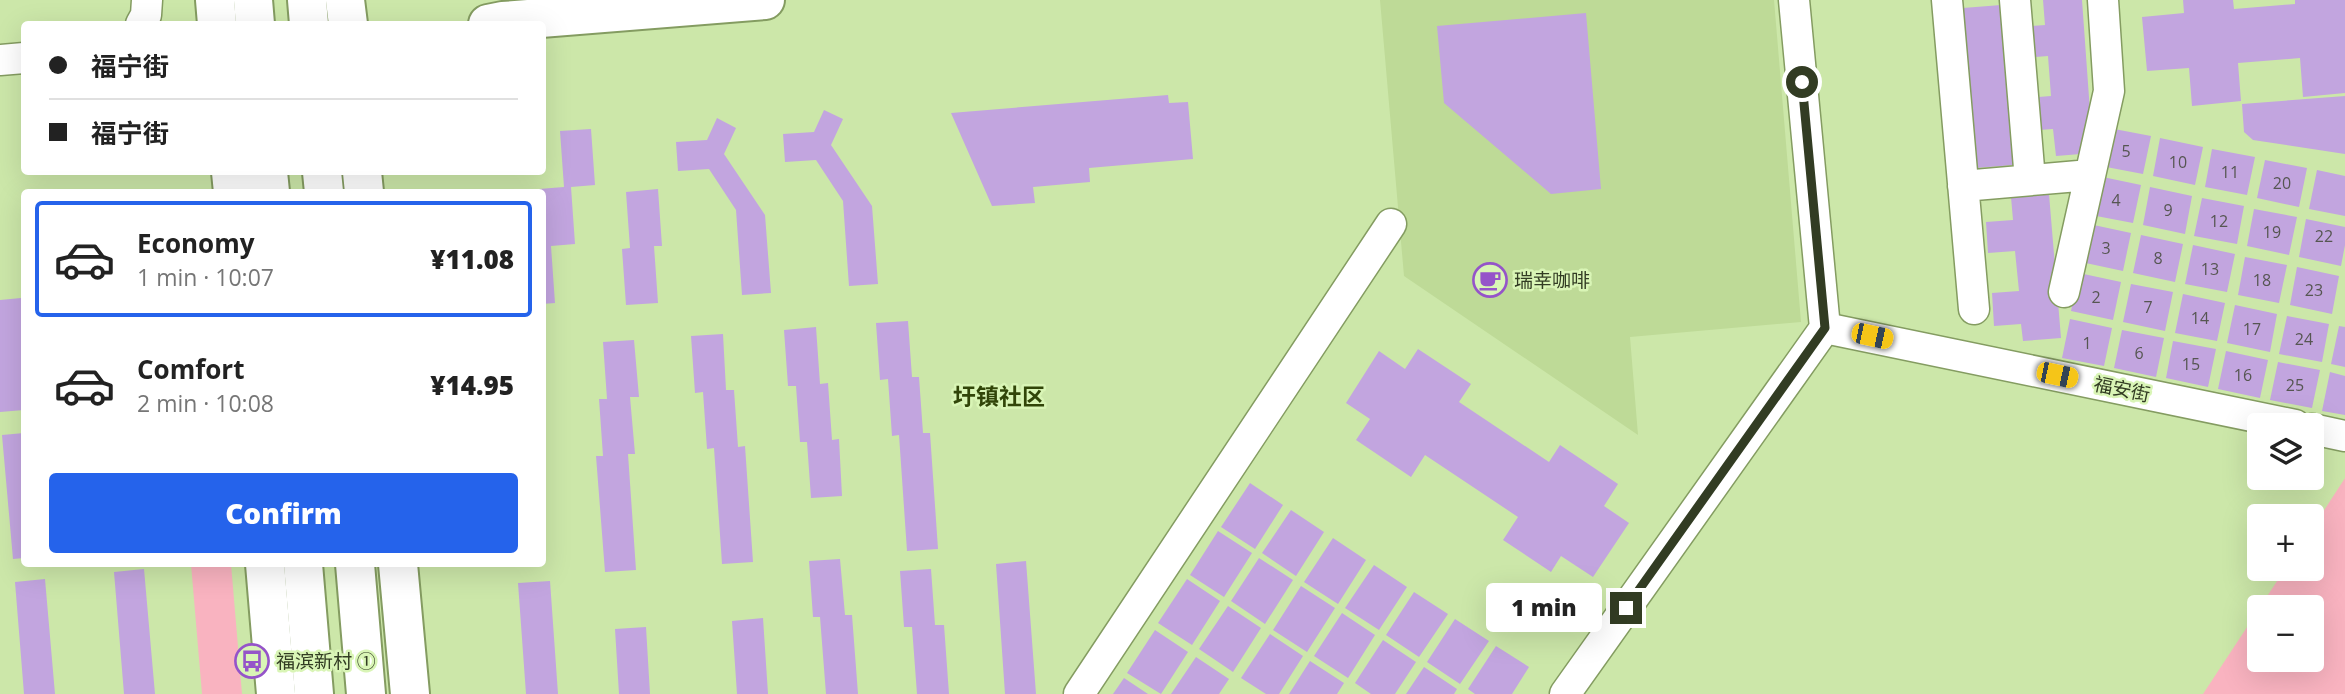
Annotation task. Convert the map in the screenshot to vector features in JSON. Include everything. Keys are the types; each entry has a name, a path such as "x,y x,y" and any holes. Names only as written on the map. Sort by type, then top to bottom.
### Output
{"main road":[{"path":"215,0 217,21"},
{"path":"253,0 255,21"},
{"path":"307,0 309,21"},
{"path":"345,0 348,21"},
{"path":"499,21 765,0"},
{"path":"265,567 276,694"},
{"path":"294,567 308,622"},
{"path":"303,567 314,694"},
{"path":"355,567 366,694"},
{"path":"398,567 410,694"}],"street":[{"path":"143,21 148,0"},
{"path":"1565,694 1825,328 1794,0"},
{"path":"1947,0 1974,309"},
{"path":"2015,0 2030,180"},
{"path":"2064,292 2109,91 2103,0"},
{"path":"0,60 21,58"},
{"path":"1964,186 2090,175"},
{"path":"1079,694 1391,223"},
{"name":"福安街","path":"1825,328 2247,415"},
{"path":"2324,432 2345,436"}],"shaded area":[{"path":"1380,0 1774,0 1801,322 1630,337 1638,435 1404,276"},
{"path":"2345,478 2345,694 2203,694 2247,627 2247,672 2324,672 2324,595 2268,595 2277,581 2324,581 2324,510"},
{"path":"191,567 231,567 242,694 202,694"}],"building":[{"path":"2043,0 2082,0 2093,153 2056,156 2053,129 2026,131 2024,98 2051,96 2048,56 2020,58 2018,27 2045,25"},
{"path":"2183,0 2233,0 2234,9 2295,4 2295,0 2345,0 2345,93 2303,97 2300,58 2238,63 2241,101 2192,106 2189,68 2147,71 2142,17 2184,13"},
{"path":"2001,5 2014,165 1976,168 1963,8"},
{"path":"1586,13 1601,189 1551,194 1444,103 1437,26"},
{"path":"1168,95 1169,103 1188,102 1193,159 1089,168 1090,182 1033,187 1035,203 992,206 951,113"},
{"path":"2345,96 2345,154 2253,140 2244,132 2242,104"},
{"path":"824,110 843,119 831,145 872,206 878,284 849,286 843,201 816,160 785,162 783,134 814,132"},
{"path":"717,118 736,128 724,154 765,215 771,293 742,295 736,210 709,169 678,171 676,142 707,140"},
{"path":"2109,128 2151,136 2143,174 2101,166"},
{"path":"591,129 595,185 571,187 575,244 551,246 555,303 546,304 546,189 539,189 564,187 560,131"},
{"path":"2160,138 2203,147 2195,185 2153,176"},
{"path":"2212,149 2255,157 2247,195 2205,187"},
{"path":"2265,160 2307,168 2299,207 2257,198"},
{"path":"2317,170 2345,176 2345,216 2309,209"},
{"path":"2098,176 2141,185 2133,223 2091,215"},
{"path":"2150,187 2192,196 2185,234 2143,225"},
{"path":"658,189 662,246 654,246 658,303 626,305 622,249 630,248 626,192"},
{"path":"2049,194 2061,338 2023,341 2021,324 1994,326 1992,293 2019,291 2015,251 1988,253 1986,222 2013,220 2011,197"},
{"path":"2202,198 2244,206 2237,244 2194,236"},
{"path":"2254,209 2297,217 2289,255 2247,246"},
{"path":"2306,219 2345,227 2341,266 2299,257"},
{"path":"2089,224 2131,233 2123,271 2081,262"},
{"path":"2141,235 2183,244 2175,282 2133,273"},
{"path":"2193,245 2235,254 2227,292 2185,284"},
{"path":"2245,257 2287,265 2279,303 2238,295"},
{"path":"2297,267 2339,276 2332,314 2290,305"},
{"path":"2079,273 2121,282 2113,320 2071,311"},
{"path":"2131,284 2173,292 2165,331 2123,322"},
{"path":"2183,294 2225,303 2217,341 2175,333"},
{"path":"21,298 21,410 0,412 0,300"},
{"path":"2235,305 2277,314 2270,352 2227,343"},
{"path":"2287,316 2329,324 2322,362 2279,354"},
{"path":"2070,319 2112,328 2104,366 2062,358"},
{"path":"908,321 912,377 919,377 923,433 930,433 938,549 907,551 899,435 892,436 888,379 880,380 876,323"},
{"path":"2339,326 2345,327 2345,367 2331,364"},
{"path":"816,327 820,384 828,383 832,440 839,439 842,496 811,498 807,442 800,442 796,386 788,386 784,330"},
{"path":"2122,330 2164,338 2156,377 2114,368"},
{"path":"723,334 726,390 734,390 738,447 745,446 753,562 722,564 714,448 707,449 703,392 695,393 691,336"},
{"path":"634,340 639,397 630,397 635,454 628,454 636,570 605,572 596,456 603,456 599,399 607,399 603,342"},
{"path":"2173,341 2216,349 2208,387 2166,378"},
{"path":"1418,349 1471,384 1459,402 1549,462 1560,445 1618,484 1604,506 1629,523 1593,577 1561,556 1551,572 1503,540 1518,517 1425,455 1411,477 1356,440 1370,419 1346,403 1379,351 1405,369"},
{"path":"2226,351 2268,360 2260,398 2218,389"},
{"path":"2278,362 2320,370 2312,408 2270,400"},
{"path":"2330,372 2345,376 2345,415 2322,411"},
{"path":"21,433 21,558 13,559 2,435"},
{"path":"1250,483 1283,505 1255,549 1221,527"},
{"path":"1291,510 1324,532 1296,576 1262,553"},
{"path":"1218,531 1252,553 1224,597 1190,575"},
{"path":"1333,538 1366,560 1338,604 1304,582"},
{"path":"1259,558 1293,580 1265,624 1231,601"},
{"path":"840,559 845,615 852,615 858,694 826,694 820,617 813,617 809,561"},
{"path":"1026,561 1036,694 1005,694 996,564"},
{"path":"1374,565 1407,587 1379,630 1345,608"},
{"path":"144,569 155,694 124,694 114,572"},
{"path":"931,569 935,625 944,625 949,694 917,694 912,627 904,627 900,571"},
{"path":"45,579 55,694 24,694 15,582"},
{"path":"1187,579 1220,601 1192,645 1158,623"},
{"path":"550,581 558,694 526,694 518,583"},
{"path":"1301,586 1335,608 1307,652 1273,630"},
{"path":"1414,592 1448,614 1419,657 1386,635"},
{"path":"1228,606 1261,628 1233,672 1199,649"},
{"path":"1342,613 1375,635 1348,678 1314,656"},
{"path":"763,618 768,694 737,694 732,621"},
{"path":"1455,619 1489,641 1460,684 1427,662"},
{"path":"646,627 650,694 619,694 615,629"},
{"path":"1155,630 1188,652 1161,694 1127,673"},
{"path":"1270,634 1303,656 1279,694 1266,694 1241,678"},
{"path":"1383,640 1416,662 1395,694 1371,694 1355,683"},
{"path":"1496,646 1529,667 1512,694 1475,694 1468,689"},
{"path":"1196,657 1229,679 1219,694 1171,694"},
{"path":"1310,661 1344,683 1337,694 1289,694"},
{"path":"1424,667 1457,689 1454,694 1406,694"},
{"path":"1124,678 1148,694 1113,694"}],"place":[{"name":"瑞幸咖啡","path":"1490,280"},
{"name":"福滨新村 ①","path":"252,661"}],"district":[{"name":"圩镇社区","path":"999,396"}],"route":[{"path":"1626,608 1825,328 1802,82"}]}
